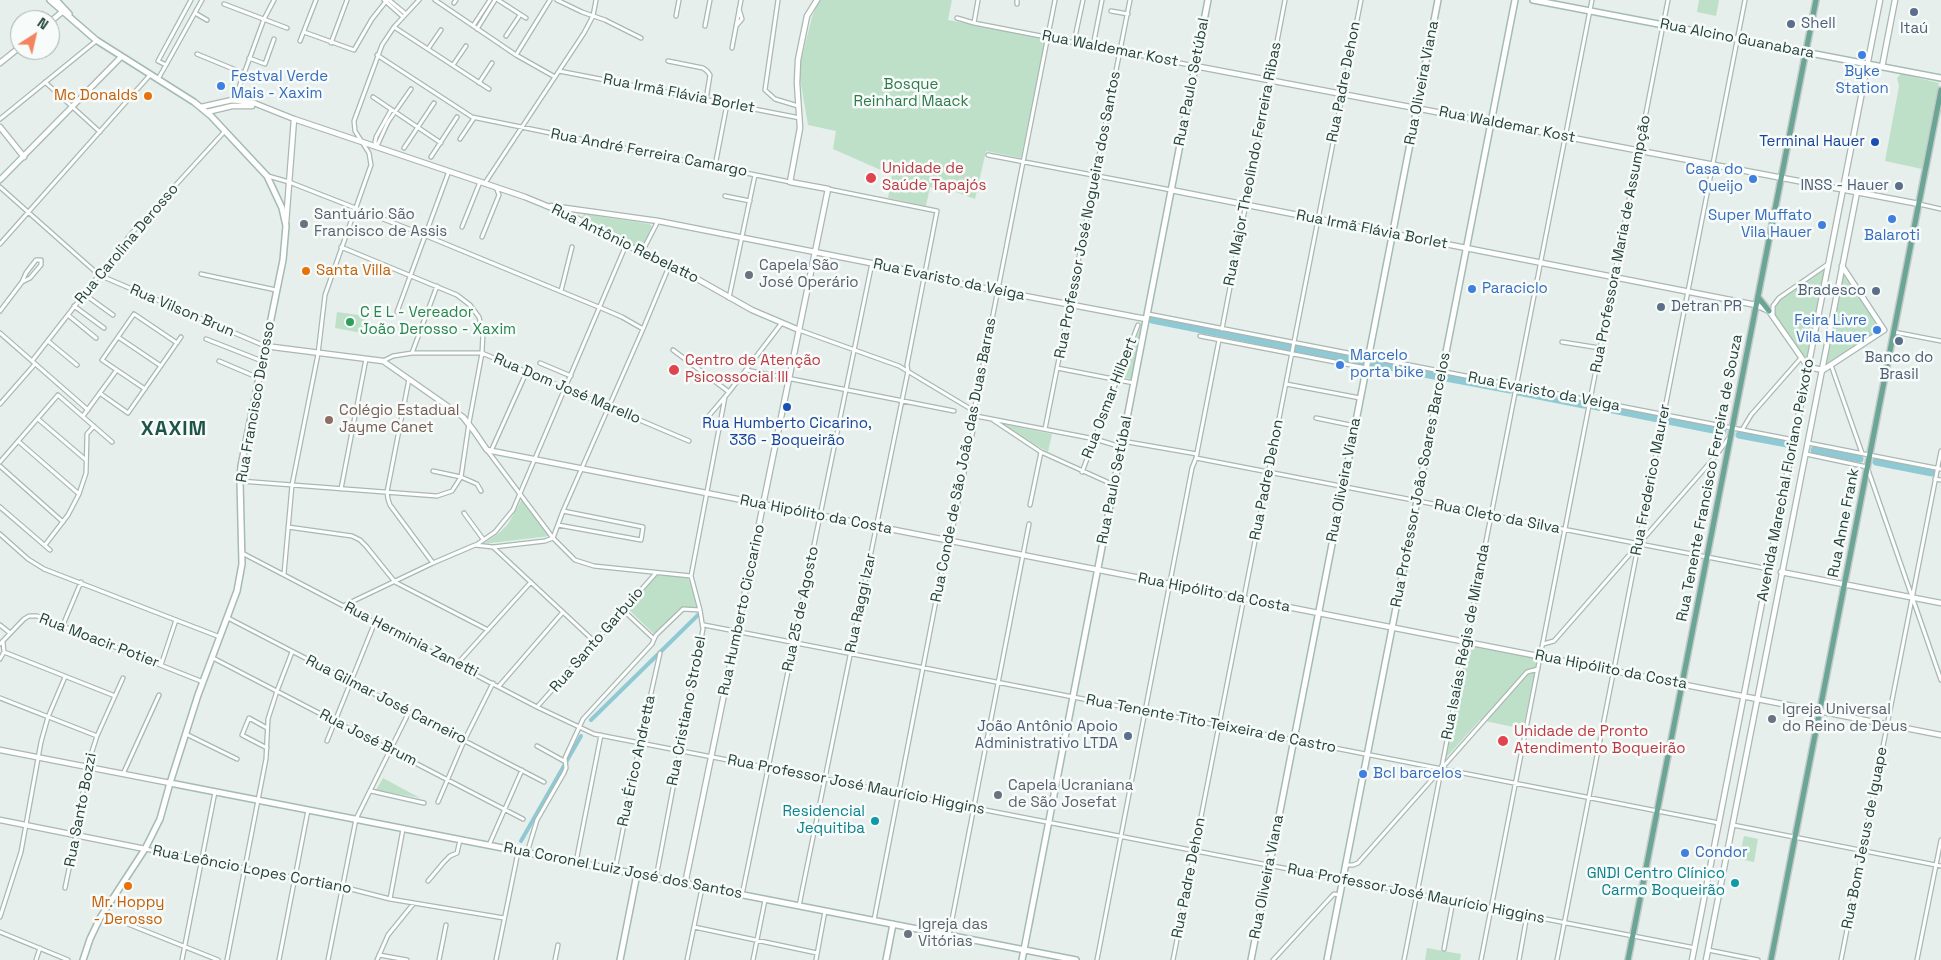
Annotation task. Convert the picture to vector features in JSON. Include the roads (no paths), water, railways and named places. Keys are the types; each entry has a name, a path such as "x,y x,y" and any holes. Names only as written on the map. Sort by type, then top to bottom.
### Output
{"main road":[{"name":"Rua Francisco Derosso","path":"50,0 96,40 207,112 267,176 282,208 286,226 282,260 240,481 242,553 237,592 203,682 160,819 145,849 103,914 90,939 83,960"},
{"name":"Rua Francisco Derosso","path":"56,0 80,26"},
{"name":"Rua Paulo Setúbal","path":"1022,960 1208,0"},
{"name":"Rua Oliveira Viana","path":"1250,960 1438,0"},
{"name":"Rua Professor João Soares Barcelos","path":"1327,960 1515,0"},
{"name":"Rua Alcino Guanabara","path":"1533,0 1941,78"},
{"name":"Rua Tenente Francisco Ferreira de Souza","path":"1628,960 1816,0"},
{"name":"Rua Anne Frank","path":"1771,960 1941,90"},
{"path":"1758,297 1771,314"},
{"name":"Rua Coronel Luiz José dos Santos","path":"170,783 1076,960"},
{"path":"620,960 637,874"},
{"path":"886,960 893,924"}],"street":[{"path":"166,65 158,61 191,0"},
{"path":"158,80 202,0"},
{"path":"234,102 264,19 274,0"},
{"path":"300,41 316,0"},
{"path":"331,43 347,0"},
{"path":"304,32 354,50 372,19 387,0 405,15"},
{"path":"284,574 292,485 318,354 325,295 371,165 369,153 355,131 354,121 377,55 394,27 419,0"},
{"path":"435,0 516,55 555,77"},
{"path":"473,26 490,0"},
{"path":"477,29 496,0 526,18"},
{"path":"516,55 550,0"},
{"path":"557,0 641,38"},
{"path":"462,227 482,183 591,21 596,0"},
{"path":"676,16 679,0"},
{"path":"705,26 710,0"},
{"path":"732,48 741,0"},
{"path":"778,0 765,90 775,99 798,106"},
{"path":"790,182 800,132 797,74 801,45 807,16 816,0"},
{"path":"974,23 978,0"},
{"name":"Rua Conde de São João das Duas Barras","path":"874,920 946,550 950,541 976,416 974,411 1055,0"},
{"path":"1074,42 1083,0"},
{"path":"1093,46 1102,0"},
{"name":"Rua Professor José Nogueira dos Santos","path":"1045,429 1130,0"},
{"name":"Rua Major Theolindo Ferreira Ribas","path":"1222,329 1285,0"},
{"name":"Rua Padre Dehon","path":"1173,960 1360,0"},
{"name":"Rua Isaías Régis de Miranda","path":"1404,960 1592,0"},
{"name":"Rua Professora Maria de Assumpção","path":"1481,960 1668,0"},
{"name":"Rua Frederico Maurer","path":"1557,960 1744,0"},
{"name":"Avenida Marechal Floriano Peixoto","path":"1692,960 1880,0"},
{"path":"1882,67 1895,0"},
{"path":"224,4 287,28"},
{"path":"1111,11 1128,14"},
{"path":"195,13 207,20"},
{"path":"506,36 520,15"},
{"name":"Rua Waldemar Kost","path":"956,18 1195,66 1941,208"},
{"path":"394,27 489,89"},
{"path":"428,49 441,30"},
{"path":"249,58 265,64 274,39"},
{"path":"0,119 96,40"},
{"path":"453,66 466,46"},
{"path":"0,63 10,54"},
{"path":"197,54 243,73"},
{"name":"Rua André Ferreira Camargo","path":"377,55 474,118 937,211"},
{"path":"0,180 121,57"},
{"path":"668,61 703,68 708,71 710,75 706,100"},
{"path":"479,83 492,63"},
{"name":"Rua Irmã Flávia Borlet","path":"559,71 800,118"},
{"path":"0,244 150,75"},
{"path":"45,82 100,132"},
{"path":"377,146 388,122 411,88"},
{"path":"373,97 441,143"},
{"name":"Rua Antônio Rebelatto","path":"207,112 234,102"},
{"name":"Rua Antônio Rebelatto","path":"201,108 234,102 254,103 294,119 544,205 580,220 626,245 670,264 729,298 781,324 899,366 974,411"},
{"path":"404,148 434,103"},
{"path":"715,166 727,104"},
{"path":"377,146 375,142 384,120 391,110"},
{"path":"432,157 457,117"},
{"path":"460,139 474,118"},
{"path":"286,226 294,119"},
{"path":"384,120 388,122"},
{"path":"0,127 24,157"},
{"name":"Rua Carolina Derosso","path":"0,404 34,363 74,306 131,234 225,130"},
{"name":"Rua Irmã Flávia Borlet","path":"988,155 1688,291 1756,305 1771,314"},
{"path":"398,312 424,235 449,171"},
{"path":"729,298 755,174"},
{"path":"267,176 289,182 424,235 622,317 643,329"},
{"name":"Rua Vilson Brun","path":"0,187 99,275 265,346"},
{"path":"482,237 499,195 496,187"},
{"name":"Rua Humberto Ciccarino","path":"685,884 828,189"},
{"name":"Avenida Marechal Floriano Peixoto","path":"1706,960 1823,370 1856,192"},
{"path":"725,196 750,201"},
{"name":"Rua Evaristo da Veiga","path":"544,205 658,221 1070,304 1222,329 1794,440"},
{"path":"580,220 582,210"},
{"name":"Rua Raggi Izar","path":"799,906 908,371 907,366 937,211"},
{"path":"642,252 658,221"},
{"path":"344,606 475,545 495,532 506,521 513,510 601,308 626,245"},
{"path":"240,481 437,496 452,491 461,477 482,353 483,333 479,317 470,305 457,295 341,247"},
{"path":"561,291 572,247"},
{"path":"0,311 36,260 41,260 41,265 30,278 22,282"},
{"path":"475,545 493,547 545,541 553,538 580,469 670,264"},
{"name":"Rua 25 de Agosto","path":"742,895 872,264"},
{"path":"1828,264 1779,298 1773,306 1771,314 1808,367 1823,370 1884,330 1941,341"},
{"path":"1842,266 1884,330"},
{"path":"201,274 276,290"},
{"path":"412,353 437,286"},
{"path":"84,294 112,315"},
{"path":"74,306 104,328"},
{"path":"145,389 102,360 134,314 177,343"},
{"path":"68,315 96,338"},
{"path":"707,418 781,324"},
{"name":"Rua Osmar Hilbert","path":"1082,472 1138,325"},
{"path":"0,333 88,410"},
{"path":"1200,336 1366,368"},
{"path":"118,337 161,366"},
{"path":"101,394 128,413 181,337"},
{"path":"206,339 262,361"},
{"path":"1097,960 1219,340"},
{"path":"48,341 77,365"},
{"path":"1562,342 1600,348"},
{"name":"Rua Dom José Marello","path":"265,346 383,361 393,356 412,353 482,353 688,441"},
{"path":"673,350 729,392"},
{"path":"1742,430 1751,415 1801,358"},
{"path":"341,489 366,359"},
{"path":"383,361 410,378 469,423 553,538 568,554 594,566 690,576"},
{"path":"218,362 259,378"},
{"path":"540,363 571,376"},
{"path":"1831,365 1862,454"},
{"path":"1058,368 1134,383"},
{"path":"746,370 954,411"},
{"path":"83,416 101,394 116,371"},
{"path":"489,450 527,371"},
{"path":"410,378 387,492 390,505 433,563"},
{"path":"1286,384 1360,398"},
{"path":"63,389 0,464 63,522"},
{"path":"58,395 112,442"},
{"name":"Rua Cristiano Strobel","path":"656,878 704,626 690,576 725,397"},
{"path":"72,407 76,400"},
{"name":"Rua Cleto da Silva","path":"976,416 1196,456 1769,570"},
{"path":"1316,418 1355,426"},
{"path":"38,419 87,460"},
{"path":"991,419 1041,452 1114,485"},
{"path":"45,545 68,515 80,494 87,460 87,434 94,426"},
{"path":"1543,644 1554,641 1714,458 1730,437"},
{"path":"18,441 80,494"},
{"path":"1808,443 1939,469"},
{"path":"80,454 87,450"},
{"name":"Rua Hipólito da Costa","path":"489,450 1941,735"},
{"name":"Rua Bom Jesus de Iguape","path":"1841,960 1939,469 1941,451"},
{"path":"1030,505 1041,452"},
{"path":"1806,454 1867,466 1941,680"},
{"path":"1714,458 1720,457 1726,460"},
{"path":"433,471 461,477 477,484 481,490"},
{"path":"1936,479 1941,480"},
{"path":"0,507 50,550"},
{"path":"558,525 641,540 642,527 563,511"},
{"path":"464,513 484,539"},
{"path":"57,517 68,515"},
{"path":"949,935 1029,524"},
{"path":"288,527 352,536 360,540 395,582 488,630"},
{"path":"0,534 36,565 220,637"},
{"path":"493,547 595,642"},
{"name":"Rua Herminia Zanetti","path":"242,553 579,728"},
{"name":"Rua Santo Garbuio","path":"538,707 656,572"},
{"path":"1782,572 1941,603"},
{"path":"63,625 81,582"},
{"path":"457,664 531,582"},
{"path":"527,853 539,816 564,774 565,763 583,719 682,609 700,610"},
{"path":"623,610 654,639"},
{"path":"499,686 563,612"},
{"name":"Rua Moacir Potier","path":"1,643 24,619 29,616 37,616 203,682"},
{"name":"Rua Gilmar José Carneiro","path":"228,618 544,782"},
{"path":"161,665 176,620"},
{"path":"327,741 375,622"},
{"path":"0,625 10,633"},
{"name":"Rua Tenente Tito Teixeira de Castro","path":"704,626 1719,823"},
{"path":"0,660 4,652 1,643"},
{"path":"4,652 114,696"},
{"path":"227,960 258,800 267,748 268,728 277,691 292,652"},
{"name":"Rua Érico Andretta","path":"615,870 660,653"},
{"name":"Rua José Brum","path":"212,658 523,819"},
{"path":"1346,865 1358,863 1527,672 1538,669"},
{"path":"0,917 18,865 38,757 48,717 65,677"},
{"name":"Rua Santo Bozzi","path":"65,888 76,836 87,767 97,736 123,678"},
{"path":"438,802 464,741 494,683"},
{"path":"124,774 159,694"},
{"path":"0,700 97,736"},
{"path":"328,960 356,819 392,750 409,712"},
{"path":"267,748 242,735 249,718 268,728"},
{"name":"Rua Professor José Maurício Higgins","path":"579,728 601,735 679,751 1694,948"},
{"path":"186,734 237,759"},
{"path":"576,862 601,735"},
{"path":"537,746 565,763"},
{"path":"0,750 170,783"},
{"path":"489,845 522,770"},
{"path":"370,791 424,803"},
{"path":"182,960 215,792"},
{"path":"279,960 308,810"},
{"name":"Rua Leôncio Lopes Cortiano","path":"0,820 343,887 390,899 504,918"},
{"path":"1732,825 1941,866"},
{"path":"390,899 404,829"},
{"path":"428,881 450,856 457,853 461,840"},
{"path":"1917,960 1941,840"},
{"path":"496,960 518,851"},
{"path":"687,960 702,887"},
{"path":"1273,960 1334,894 1340,895"},
{"path":"753,960 765,899"},
{"path":"1444,949 1453,901"},
{"path":"377,960 388,935 414,903"},
{"path":"816,960 826,911"},
{"path":"103,914 218,960"},
{"path":"1519,960 1527,915"},
{"path":"439,960 446,925"},
{"path":"694,926 818,953"},
{"path":"0,932 68,960"},
{"path":"555,960 558,945"},
{"path":"36,960 40,948"},
{"path":"1708,950 1758,960"},
{"path":"379,954 407,960"}],"waterway":[{"path":"1152,320 1364,362"},
{"path":"1371,363 1434,376"},
{"path":"1446,378 1510,390"},
{"path":"1518,392 1584,405"},
{"path":"1593,406 1723,432"},
{"path":"1739,435 1787,444"},
{"path":"1814,450 1860,459"},
{"path":"1876,462 1932,473"},
{"path":"591,720 698,615"},
{"path":"521,841 581,736"}],"place":[{"name":"Itaú","path":"1914,12"},
{"name":"Shell","path":"1791,24"},
{"name":"Byke Station","path":"1862,55"},
{"name":"Festval Verde Mais - Xaxim","path":"221,86"},
{"name":"Mc Donalds","path":"148,96"},
{"name":"Terminal Hauer","path":"1875,142"},
{"name":"Unidade de Saúde Tapajós","path":"871,178"},
{"name":"Casa do Queijo","path":"1753,179"},
{"name":"INSS - Hauer","path":"1899,186"},
{"name":"Balaroti","path":"1892,219"},
{"name":"Santuário São Francisco de Assis","path":"304,224"},
{"name":"Super Muffato Vila Hauer","path":"1822,225"},
{"name":"Santa Villa","path":"306,271"},
{"name":"Capela São José Operário","path":"749,275"},
{"name":"Paraciclo","path":"1472,289"},
{"name":"Bradesco","path":"1876,291"},
{"name":"Detran PR","path":"1661,307"},
{"name":"C E L - Vereador João Derosso - Xaxim","path":"350,322"},
{"name":"Feira Livre Vila Hauer","path":"1877,330"},
{"name":"Banco do Brasil","path":"1899,341"},
{"name":"Marcelo porta bike","path":"1340,365"},
{"name":"Centro de Atenção Psicossocial III","path":"674,370"},
{"name":"Rua Humberto Cicarino, 336 - Boqueirão","path":"787,407"},
{"name":"Colégio Estadual Jayme Canet","path":"329,420"},
{"name":"Igreja Universal do Reino de Deus","path":"1772,719"},
{"name":"João Antônio Apoio Administrativo LTDA","path":"1128,736"},
{"name":"Unidade de Pronto Atendimento Boqueirão","path":"1503,741"},
{"name":"Bcl barcelos","path":"1363,774"},
{"name":"Capela Ucraniana de São Josefat","path":"998,795"},
{"name":"Residencial Jequitiba","path":"875,821"},
{"name":"Condor","path":"1685,853"},
{"name":"GNDI Centro Clínico Carmo Boqueirão","path":"1735,883"},
{"name":"Mr. Hoppy - Derosso","path":"128,886"},
{"name":"Igreja das Vitórias","path":"908,934"}],"district":[{"name":"XAXIM","path":"174,430"}],"park label":[{"name":"Bosque Reinhard Maack","path":"911,94"}]}
